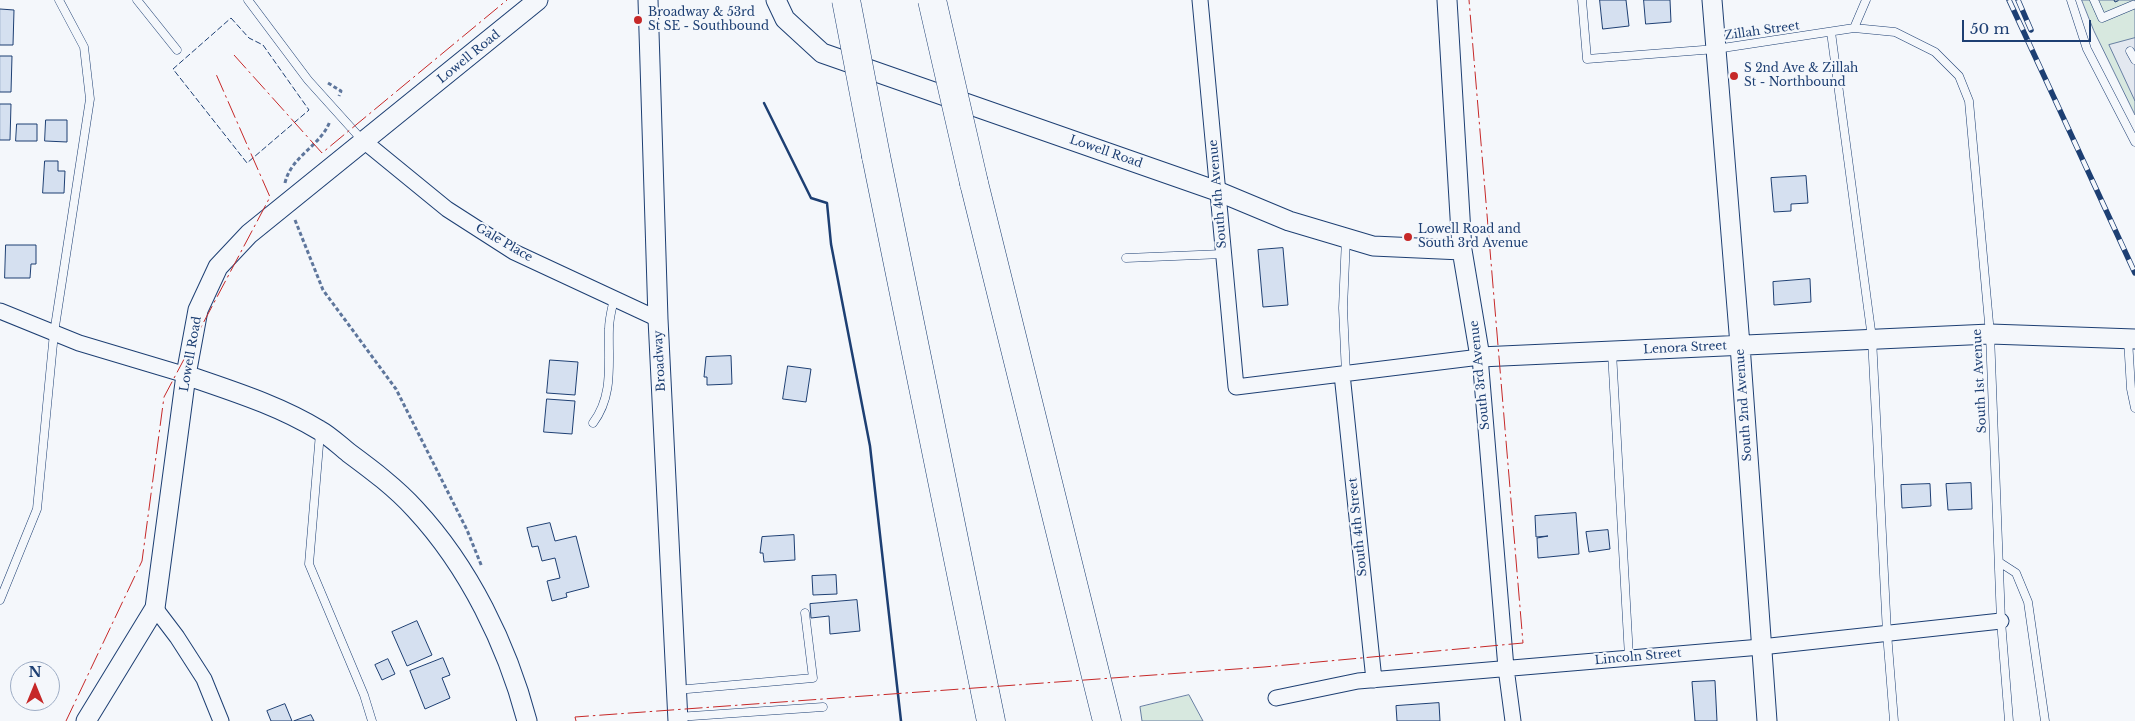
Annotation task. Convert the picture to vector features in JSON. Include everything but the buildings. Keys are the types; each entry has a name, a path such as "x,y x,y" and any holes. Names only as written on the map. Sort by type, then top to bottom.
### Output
{"highway":[{"path":"846,0 991,721"},
{"path":"932,0 974,183 1107,721"}],"street":[{"name":"Lowell Road","path":"86,721 155,608 186,375 198,310 218,267 249,234 538,0"},
{"name":"Broadway","path":"648,0 658,319 677,719"},
{"name":"Lowell Road","path":"776,0 785,19 822,54 1217,191 1289,221 1373,246 1462,250"},
{"name":"South 4th Avenue","path":"1200,0 1236,387"},
{"name":"South 3rd Avenue","path":"1447,0 1462,250 1480,357 1506,668 1514,721"},
{"name":"South 2nd Avenue","path":"1712,0 1740,345 1767,721"},
{"name":"Gale Place","path":"365,142 447,209 505,246 658,319"},
{"path":"0,311 79,343 186,375 270,404 320,430 370,468 415,508 459,568 485,611 499,641 527,721"},
{"name":"Lenora Street","path":"1236,387 1480,357 1990,334 2132,339"},
{"name":"South 4th Street","path":"1344,374 1374,680"},
{"path":"155,608 177,637 204,679 221,721"},
{"name":"Lincoln Street","path":"1276,698 1374,680 1761,647 2001,621"}],"lane":[{"path":"0,600 37,509 54,333 90,99 84,47 59,0"},
{"path":"137,0 177,50"},
{"path":"248,0 308,80 365,142"},
{"name":"Zillah Street","path":"1582,0 1587,59 1716,49 1854,28 1895,32 1935,52"},
{"path":"1854,28 1866,0"},
{"path":"2071,0 2087,49 2135,142"},
{"path":"2094,0 2102,18 2134,5"},
{"path":"1832,32 1872,338 1887,633 1894,721"},
{"path":"2130,51 2135,60"},
{"name":"South 1st Avenue","path":"1935,52 1959,76 1969,101 1990,334 2001,621 2010,721"},
{"path":"1344,374 1343,308 1346,238"},
{"path":"1126,258 1223,254"},
{"path":"593,423 602,411 609,383 609,328 614,298"},
{"path":"2132,339 2131,389 2135,408"},
{"path":"1612,351 1629,657"},
{"path":"320,430 310,564 364,695 372,721"},
{"path":"1999,562 2016,574 2028,602 2045,721"},
{"path":"676,690 813,678 805,613"},
{"path":"677,719 823,706"}],"path":[{"path":"284,187 288,170 326,132 341,91 332,84 308,80"},
{"path":"294,217 323,290 396,389 467,530 486,576"}],"shaded area":[{"path":"2082,0 2135,0 2135,115 2094,31"},
{"path":"2135,38 2135,101 2109,45"},
{"path":"1189,695 1203,721 1142,721 1140,707"}],"railway":[{"path":"2009,0 2135,273"},
{"path":"2018,0 2031,30"}],"fence":[{"path":"2114,0 2115,2 2120,0"},
{"path":"231,18 249,38 263,45 309,110 247,163 173,69 231,18"}],"wall":[{"path":"764,103 811,198 827,203 831,244 870,446 901,721"}],"power":[{"path":"234,55 322,153 507,0"},
{"path":"576,721 575,717 1264,667 1523,643 1469,0"},
{"path":"66,721 142,561 164,397 270,197 216,74"}],"place":[{"name":"Broadway & 53rd St SE - Southbound","path":"638,20"},
{"name":"S 2nd Ave & Zillah St - Northbound","path":"1734,76"},
{"name":"Lowell Road and South 3rd Avenue","path":"1408,237"}]}
